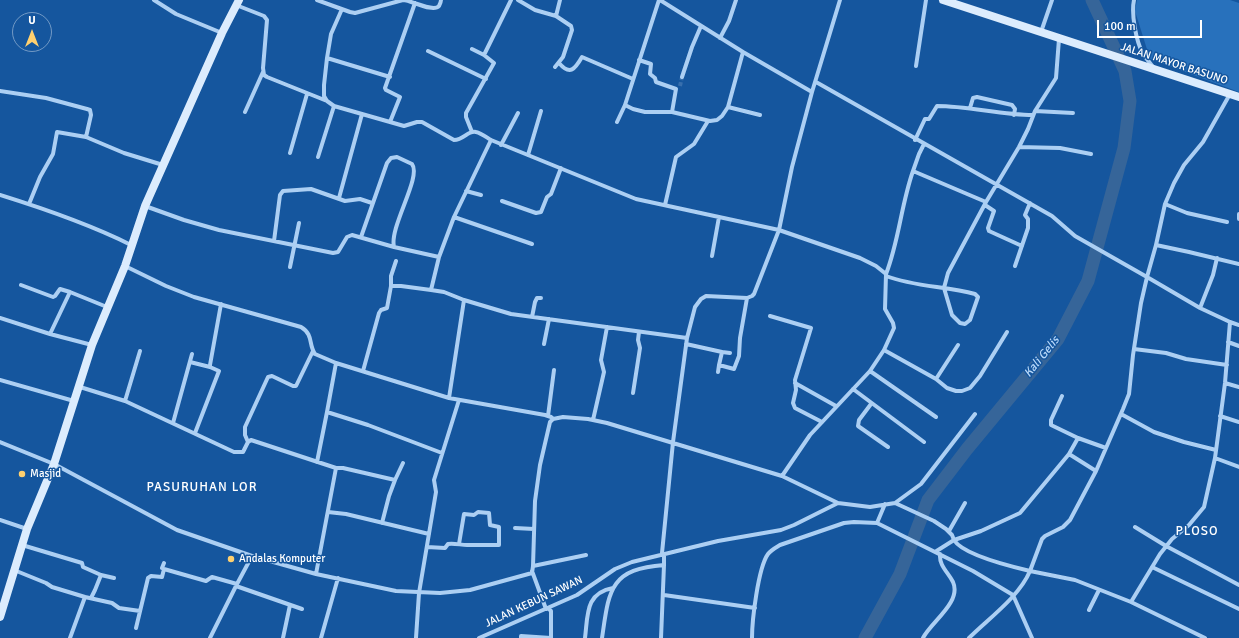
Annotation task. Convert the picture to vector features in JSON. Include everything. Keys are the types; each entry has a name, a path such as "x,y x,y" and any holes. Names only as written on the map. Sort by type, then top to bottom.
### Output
{"street":[{"path":"154,0 176,14 222,33"},
{"path":"317,0 355,13 408,0 434,8 439,6 442,0"},
{"path":"484,55 512,0"},
{"path":"518,0 536,10 556,16 571,26 572,28 565,50 559,63 555,67"},
{"path":"556,16 560,0"},
{"path":"617,122 625,105 660,0 700,26 812,92"},
{"path":"720,38 729,21 736,0"},
{"path":"661,638 664,595 663,555 673,442 686,344 695,307 701,299 706,296 747,298 754,294 779,230 792,167 812,92 840,0"},
{"path":"916,66 926,0"},
{"name":"JALAN MAYOR BASUNO","path":"943,0 1239,97"},
{"path":"1040,32 1052,0"},
{"path":"1134,0 1133,6 1137,36 1143,53 1151,67"},
{"path":"0,617 26,529 54,464 74,400 80,387 92,345 125,266 145,206 237,2 264,16 267,20 263,72 245,112"},
{"path":"390,122 400,97 386,90 415,3"},
{"path":"326,101 324,91 326,58 332,34 342,9"},
{"path":"682,77 700,26"},
{"path":"263,72 267,77 326,101 334,106 406,126 419,122 457,140 472,132 476,132 501,145 636,199 779,230 860,258 876,266 886,275 918,285 944,288 977,295 978,297 974,310 969,322 966,324 960,323 954,318 944,288 948,273 985,204 1019,147 1034,113 1056,78 1059,39"},
{"path":"472,49 484,55 494,63 466,113 466,117 472,132"},
{"path":"428,51 486,78"},
{"path":"625,105 645,112 672,112 708,121 719,119 728,107 743,52"},
{"path":"559,63 565,69 571,70 575,68 582,57 633,79"},
{"path":"326,58 390,77"},
{"path":"639,60 651,64 650,74 655,78 656,82 678,88 672,112"},
{"path":"816,82 915,140 997,184 1052,216 1075,236 1118,261 1200,308 1239,325"},
{"path":"0,91 46,98 90,110 91,115 86,137"},
{"path":"290,153 307,94"},
{"path":"971,638 1013,595 1027,577 1042,539 1063,527 1070,520 1096,471 1129,394 1141,303 1165,204 1184,165 1203,142 1230,94"},
{"path":"970,108 973,98 977,97 1012,105 1014,115"},
{"path":"318,157 334,106"},
{"path":"915,140 925,119 929,119 936,106 970,108 1014,115 1034,113 1073,113"},
{"path":"728,107 760,115"},
{"path":"528,155 541,111"},
{"path":"501,145 518,113"},
{"path":"340,198 362,114"},
{"path":"665,205 676,157 694,144 708,121"},
{"path":"29,204 40,177 53,154 57,132 86,137 124,153 163,166"},
{"path":"431,290 439,256 454,217 491,140"},
{"path":"782,476 810,435 870,371 884,350 894,328 893,323 885,309 886,275 892,259 907,190 919,154 924,144"},
{"path":"1019,147 1060,148 1091,154"},
{"path":"361,237 372,203 389,160 393,157 397,158 414,165 415,170 412,183 393,237 394,248"},
{"path":"502,201 536,213 541,212 561,168"},
{"path":"913,171 985,204 994,211 988,229 989,231 1022,246"},
{"path":"274,241 280,195 283,191 311,189 348,201 360,199 372,203"},
{"path":"466,191 481,195"},
{"path":"0,196 29,204 78,221 131,246"},
{"path":"1015,266 1028,228 1028,219 1025,215 1030,203"},
{"path":"1165,204 1187,213 1227,222"},
{"path":"145,206 200,225 294,246 336,253 340,251 349,235 354,235 394,248 439,256"},
{"path":"1239,214 1239,219"},
{"path":"454,217 532,244"},
{"path":"712,256 719,217"},
{"path":"290,267 299,223"},
{"path":"1156,246 1217,258 1239,264"},
{"path":"1200,308 1213,275 1217,258"},
{"path":"363,371 379,313 387,307 391,286 391,276 396,261"},
{"path":"125,266 180,291 301,327 309,334 313,352 318,356 449,398 548,416 553,419 563,417 593,420 673,442 782,476 838,503 870,507 885,504 897,504 934,521 949,531 960,547 977,555 1030,572 1075,580 1131,602 1205,638"},
{"path":"21,285 54,297 60,289 107,307"},
{"path":"391,286 444,292 464,300 511,314 687,338"},
{"path":"50,334 70,292"},
{"path":"532,317 535,302 537,298 541,298"},
{"path":"719,365 735,367 747,298"},
{"path":"449,398 464,300"},
{"path":"210,367 221,304"},
{"path":"770,316 811,328 795,383 796,390 793,403 795,408 822,422"},
{"path":"544,344 549,319"},
{"path":"1,320 92,345"},
{"path":"1131,602 1166,546 1189,525 1204,507 1215,458 1227,365 1230,322"},
{"path":"593,420 604,372 601,360 606,327"},
{"path":"633,393 640,348 638,340 639,332"},
{"path":"884,350 936,379 947,388 962,391 970,388 980,376 1006,332"},
{"path":"1228,342 1239,346"},
{"path":"686,344 730,353"},
{"path":"936,379 958,345"},
{"path":"1134,349 1166,353 1186,359 1227,365"},
{"path":"125,401 140,351"},
{"path":"248,442 245,435 245,427 268,378 272,376 296,386 313,352"},
{"path":"718,372 722,352"},
{"path":"173,423 192,354"},
{"path":"190,362 219,371 195,434"},
{"path":"317,462 336,363"},
{"path":"548,416 554,370"},
{"path":"870,371 936,417"},
{"path":"0,380 74,400"},
{"path":"795,383 836,406"},
{"path":"1225,383 1239,387"},
{"path":"80,387 125,401 237,452 244,450 248,442 253,440 336,468 343,468 395,480"},
{"path":"853,389 871,404 924,442"},
{"path":"1062,396 1050,424 1078,438 1106,448"},
{"path":"416,638 419,593 436,492 434,480 459,400"},
{"path":"871,404 859,420 858,426 888,447"},
{"path":"327,412 368,425 442,453"},
{"path":"897,504 921,484 974,414"},
{"path":"1121,414 1154,432 1184,442 1216,450"},
{"path":"1220,416 1239,422"},
{"path":"521,638 521,636 551,638 551,619 532,572 536,501 540,465 548,426 553,419"},
{"path":"934,551 954,540 1012,518 1020,513 1069,454 1078,438"},
{"path":"0,442 54,464 166,525 189,535 252,556 316,574 396,591 440,594 461,592 530,574 532,572"},
{"path":"1069,454 1096,471"},
{"path":"1215,458 1239,466"},
{"path":"382,522 389,496 403,463"},
{"path":"316,574 336,468"},
{"name":"JALAN KEBUN SAWAN","path":"479,638 548,610 585,590 606,575 623,566 718,541 781,530 838,503"},
{"path":"949,531 965,503"},
{"path":"877,524 885,504"},
{"path":"328,512 382,522 429,534"},
{"path":"427,547 445,548 449,544 499,545 499,527 490,525 489,513 478,512 474,515 464,514 459,544"},
{"path":"0,520 26,529"},
{"path":"752,638 754,608 765,560 773,549 844,523 854,522 877,524 885,527 940,554 1013,595 1032,638"},
{"path":"1135,527 1166,546 1239,585"},
{"path":"514,528 534,529"},
{"path":"22,545 82,564 83,567 101,575 114,578"},
{"path":"923,638 947,608 952,600 954,592 954,584 943,568 940,554"},
{"path":"533,566 586,555"},
{"path":"210,638 252,556"},
{"path":"136,628 148,578 151,576 162,577 164,569 162,568 164,564"},
{"path":"602,638 606,610 613,588 619,579 634,570 664,564"},
{"path":"1152,567 1239,609"},
{"path":"164,569 206,581 212,577 302,609"},
{"path":"14,570 46,583 52,587 112,603 119,608 140,611"},
{"path":"91,598 101,575"},
{"path":"322,638 338,578"},
{"path":"585,638 592,600 603,591 613,588"},
{"path":"1089,610 1099,590"},
{"path":"664,595 754,608"},
{"path":"70,638 85,597"},
{"path":"284,638 290,605"},
{"path":"1190,638 1192,633"}],"shaded area":[{"path":"1137,0 1230,0 1239,3 1239,92 1150,59 1135,11"}],"waterway":[{"name":"Kali Gelis","path":"865,638 900,574 928,500 967,449 1058,339 1088,281 1124,148 1130,101 1125,71 1092,0"}],"tunnel":[{"path":"680,86 682,77"}],"place":[{"name":"Masjid","path":"22,474"},
{"name":"Andalas Komputer","path":"231,559"}],"district":[{"name":"PASURUHAN LOR","path":"202,488"},
{"name":"PLOSO","path":"1197,532"}]}
